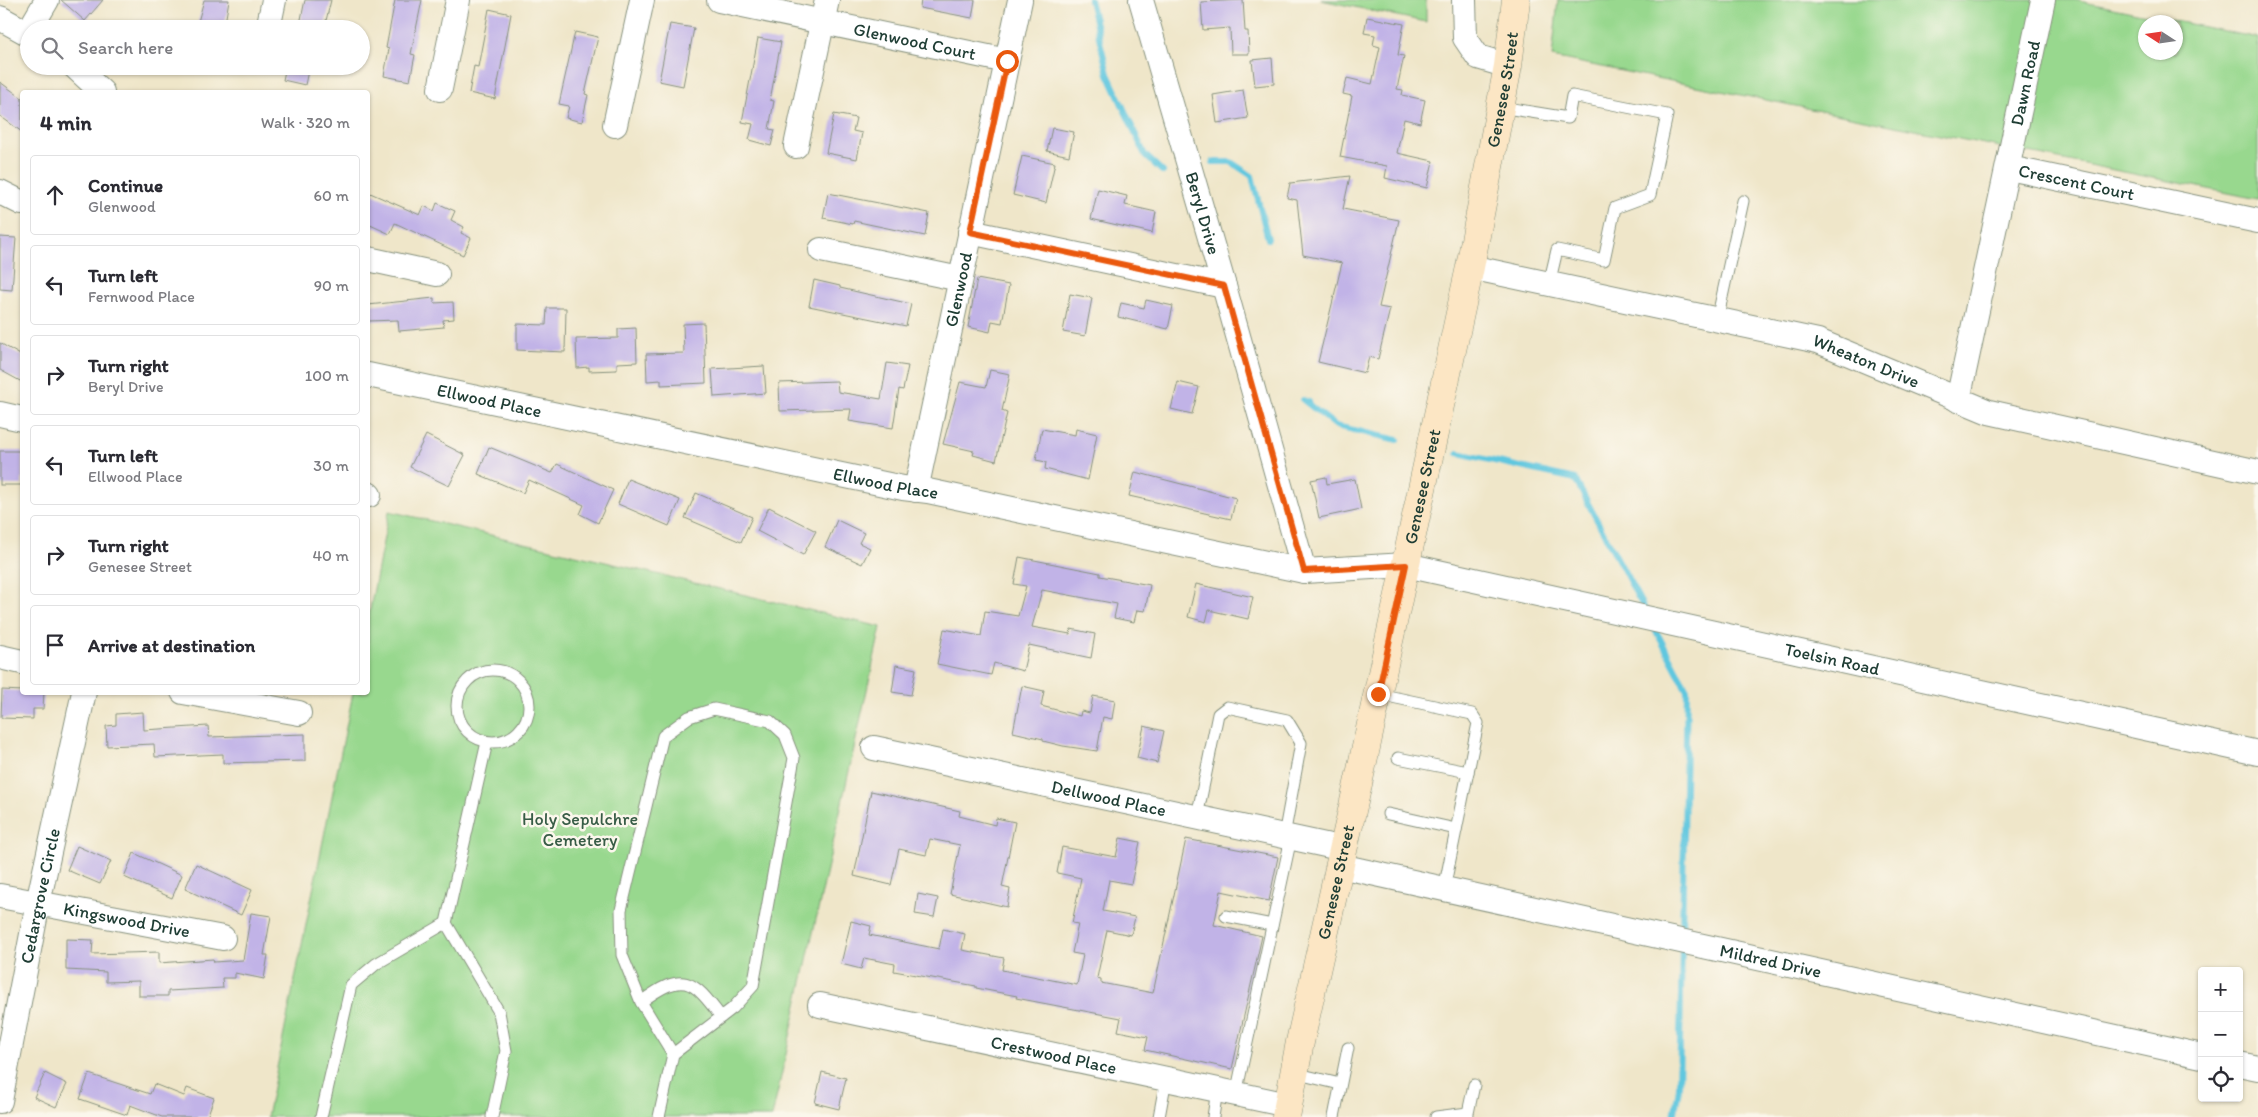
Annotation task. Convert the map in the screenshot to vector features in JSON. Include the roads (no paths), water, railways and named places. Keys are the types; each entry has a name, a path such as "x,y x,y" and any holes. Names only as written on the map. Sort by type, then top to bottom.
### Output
{"main road":[{"name":"Genesee Street","path":"1287,1111 1470,267 1508,66 1516,0"}],"street":[{"path":"36,20 47,0"},
{"path":"270,20 274,0"},
{"path":"440,89 458,0"},
{"path":"615,125 642,0"},
{"name":"Glenwood Court","path":"719,0 825,11 1007,61"},
{"name":"Glenwood","path":"916,490 1020,0"},
{"name":"Beryl Drive","path":"1141,0 1304,571"},
{"path":"1464,0 1465,38 1478,57 1508,66"},
{"name":"Dawn Road","path":"2009,168 2043,0"},
{"path":"796,146 825,11"},
{"path":"0,18 20,28"},
{"path":"84,75 100,90"},
{"name":"Crescent Court","path":"1958,400 2009,168 2258,221"},
{"path":"0,192 20,202"},
{"path":"970,232 1224,286"},
{"path":"821,250 960,279"},
{"path":"370,259 437,274"},
{"name":"Wheaton Drive","path":"1470,267 1818,341 1989,412 2258,472"},
{"name":"Ellwood Place","path":"370,376 1304,571 1406,565"},
{"path":"0,414 20,419"},
{"name":"Toelsin Road","path":"1406,565 2258,753"},
{"path":"0,657 20,662"},
{"name":"Cedargrove Circle","path":"0,1101 38,903 83,695"},
{"path":"200,695 299,713"},
{"name":"Dellwood Place","path":"874,748 1287,837 1342,857"},
{"name":"Mildred Drive","path":"1342,857 1444,889 2198,1055"},
{"name":"Kingswood Drive","path":"0,896 223,938"},
{"name":"Crestwood Place","path":"820,1005 1227,1092 1287,1111"},
{"path":"2243,1065 2258,1068"}],"lane":[{"path":"1500,107 1568,118 1572,96 1667,115 1650,195 1615,208 1604,260 1557,250 1549,284"},
{"path":"1717,320 1743,201"},
{"path":"500,670 512,674 525,688 530,700 530,712 525,725 514,737 502,742 487,742 475,738 460,722 457,700 462,688 470,677 482,671 500,670"},
{"path":"1378,694 1472,714 1478,724 1444,889"},
{"path":"1196,817 1218,714 1227,707 1287,720 1301,743 1272,925 1227,1092 1213,1117"},
{"path":"659,1117 673,1054 721,1017 753,986 794,758 785,735 770,721 714,709 689,717 664,736 621,910 622,956 641,1002 673,1054"},
{"path":"487,742 446,924 499,1012 506,1051 492,1117"},
{"path":"1398,758 1468,772"},
{"path":"1388,814 1456,829"},
{"path":"1226,916 1272,925"},
{"path":"321,1117 351,986 376,964 446,924"},
{"path":"641,1002 663,986 685,982 702,991 721,1017"},
{"path":"1334,1117 1348,1048"},
{"path":"1294,1074 1340,1084"},
{"path":"1159,1117 1166,1079"},
{"path":"1436,1117 1468,1113 1474,1085"}],"waterway":[{"path":"1090,0 1108,74 1145,155 1163,172"},
{"path":"1213,162 1231,162 1252,176 1268,239"},
{"path":"1309,402 1303,400 1336,426 1398,440"},
{"path":"1458,453 1575,479 1646,612"},
{"path":"1654,627 1687,690 1682,936"},
{"path":"1674,1117 1679,1088 1682,946"}],"park label":[{"name":"Holy Sepulchre Cemetery","path":"580,830"}]}
